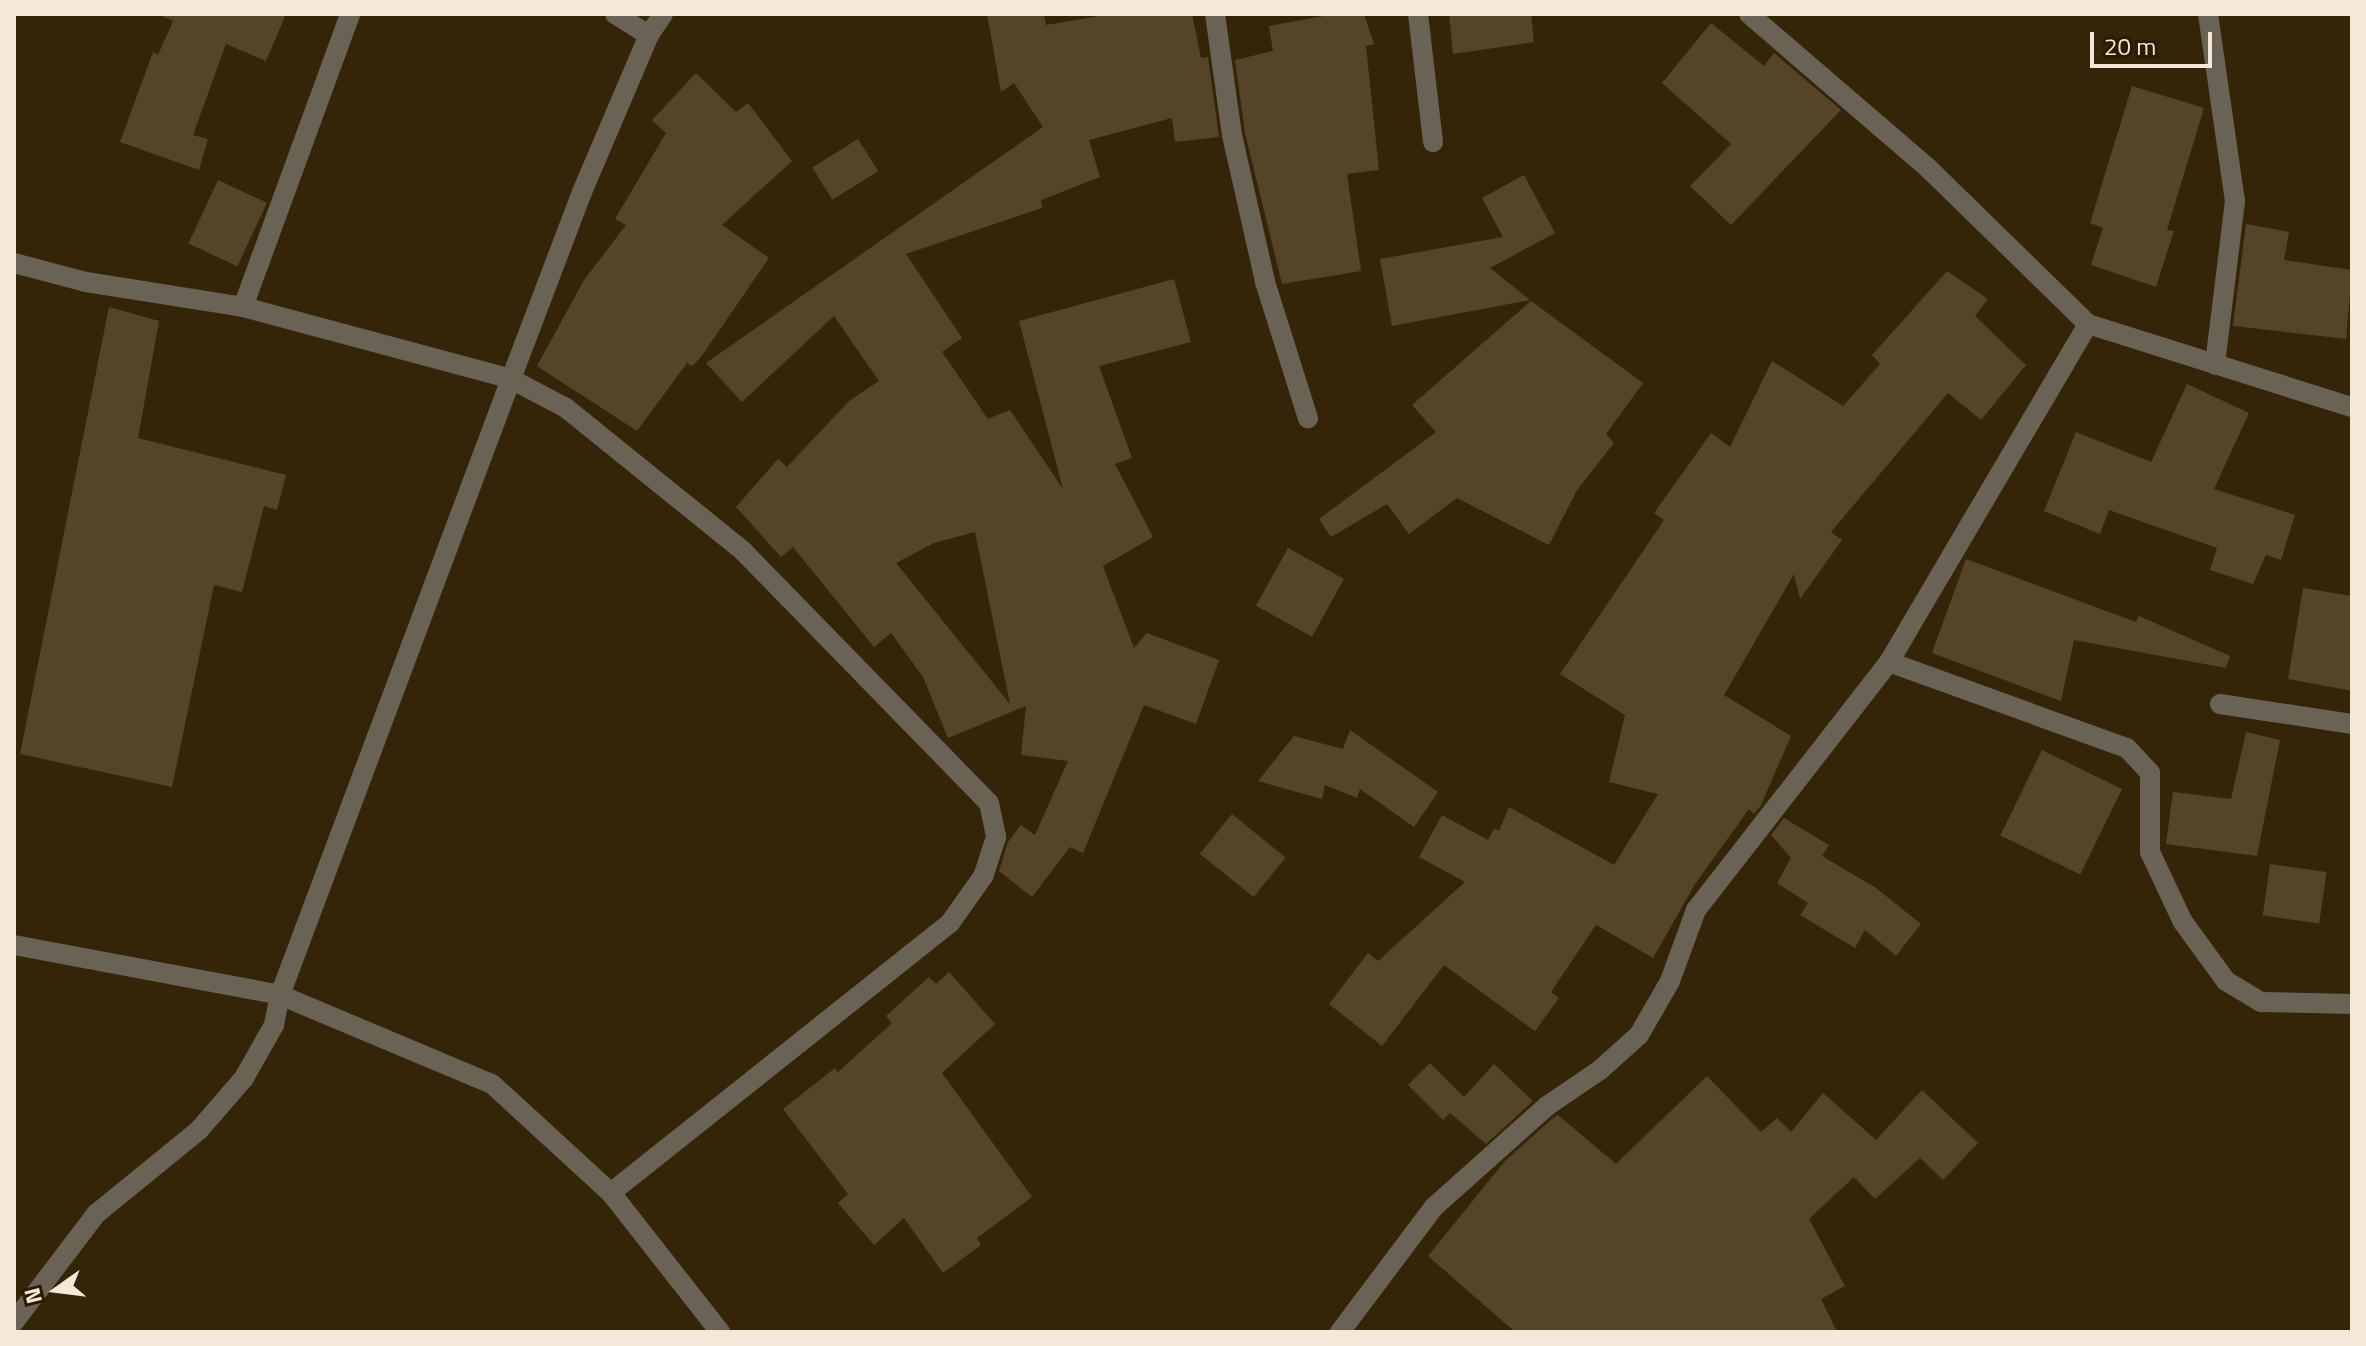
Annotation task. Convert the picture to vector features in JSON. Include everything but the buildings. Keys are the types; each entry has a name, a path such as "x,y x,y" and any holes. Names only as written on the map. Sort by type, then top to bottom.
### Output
{"street":[{"path":"243,307 350,14"},
{"path":"615,14 649,35"},
{"path":"14,1322 96,1214 199,1130 244,1078 274,1025 280,995 511,379 649,35 663,14"},
{"path":"1215,14 1232,135 1265,282 1308,418"},
{"path":"1418,14 1433,142"},
{"path":"1749,14 1928,168 2088,324 2352,407"},
{"path":"2208,14 2235,201 2215,365"},
{"path":"14,263 86,282 243,307 511,379 566,408 743,551 989,803 996,837 984,875 950,923 611,1193"},
{"path":"1340,1332 1434,1207 1547,1106 1600,1070 1639,1035 1670,981 1696,910 1889,662 2088,324"},
{"path":"1889,662 2127,748 2150,773 2150,852 2183,922 2226,981 2261,1002 2352,1004"},
{"path":"2220,704 2352,724"},
{"path":"14,945 280,995 492,1084 611,1193 720,1332"}]}
